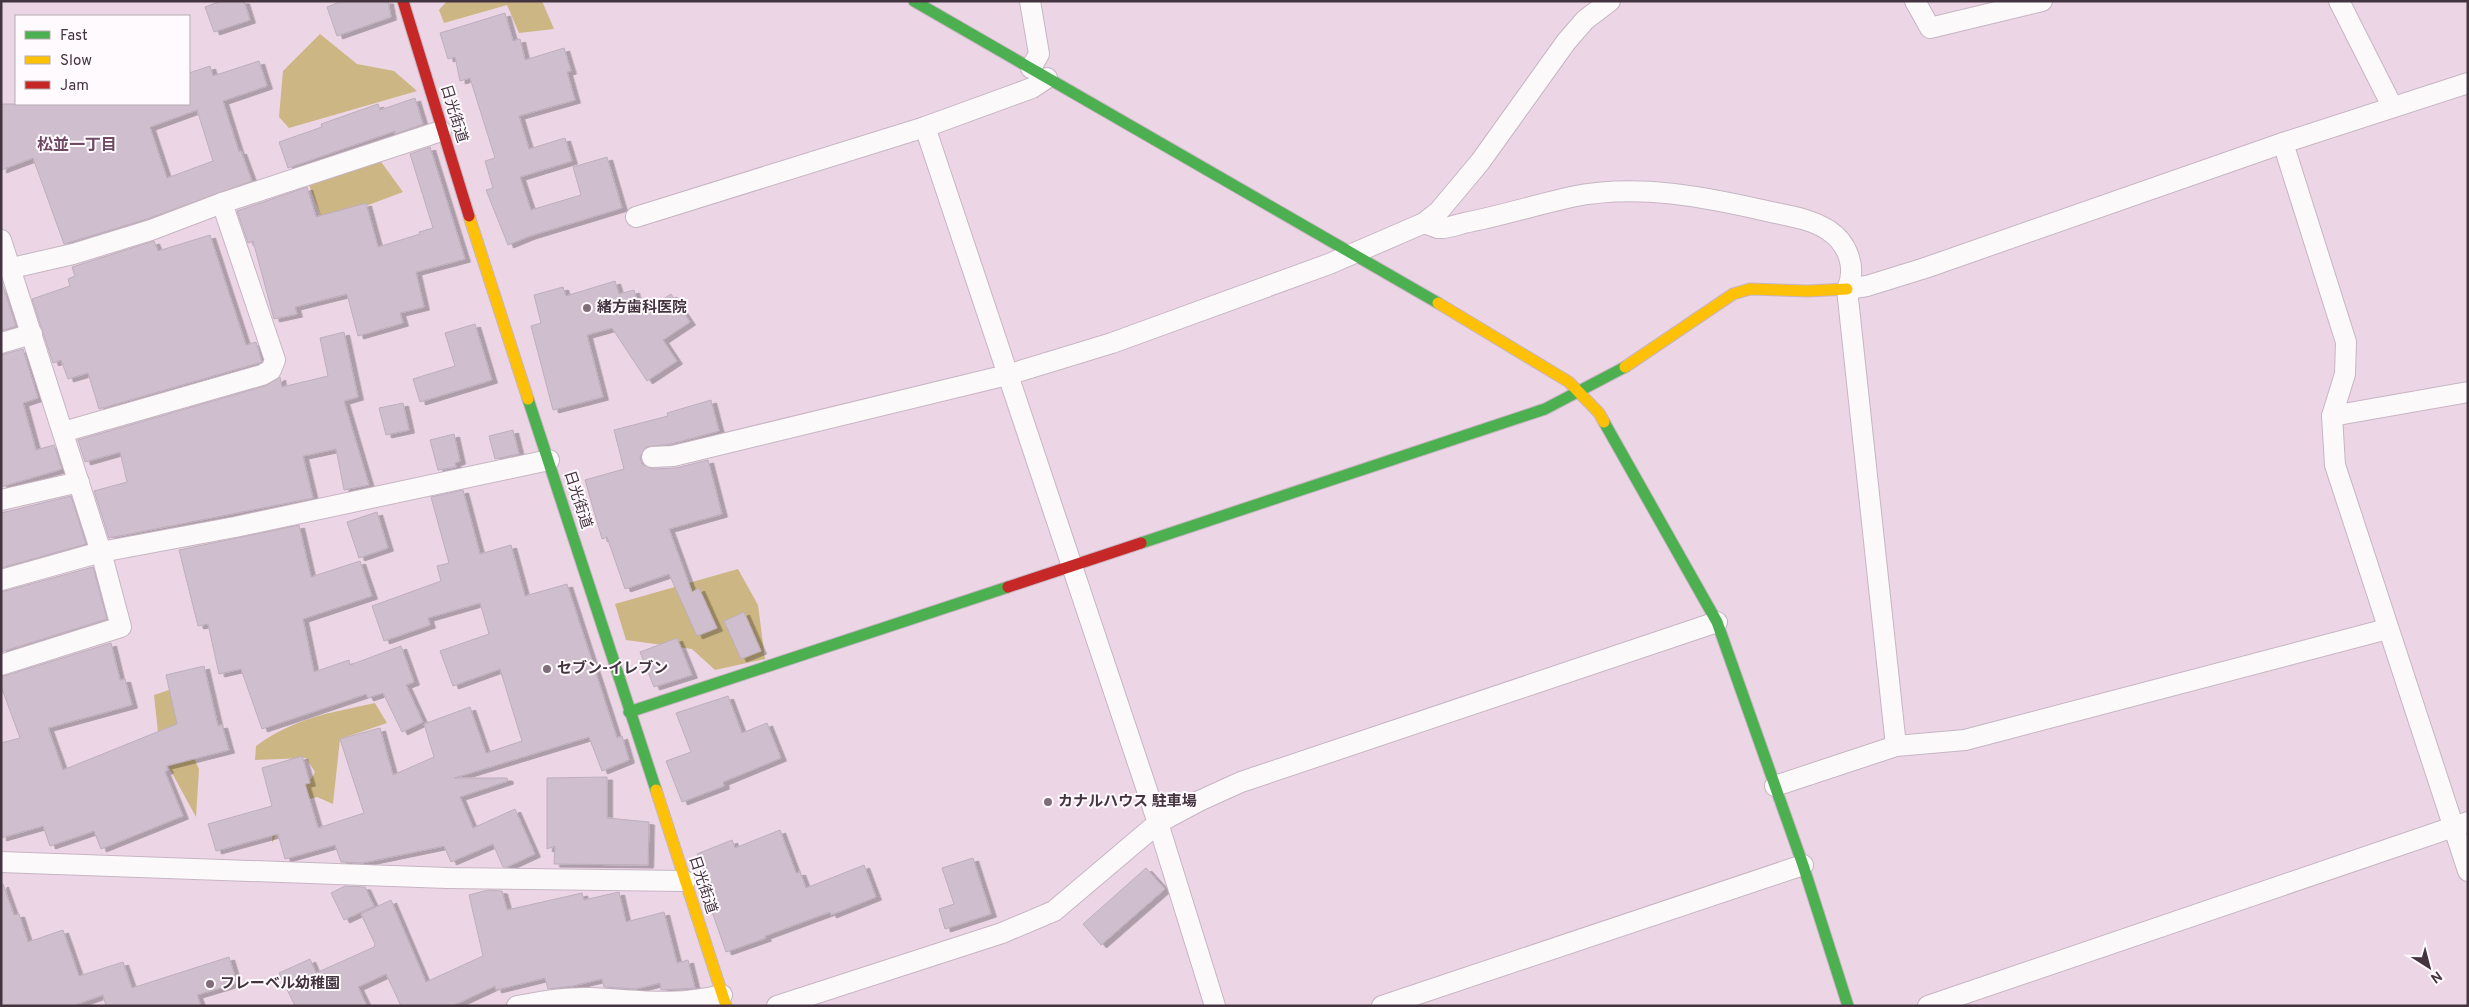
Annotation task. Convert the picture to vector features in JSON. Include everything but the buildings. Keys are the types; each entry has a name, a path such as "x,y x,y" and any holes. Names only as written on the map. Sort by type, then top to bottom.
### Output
{"street":[{"name":"日光街道","path":"403,1 441,131 724,1000"},
{"path":"914,1 1355,254 1569,382 1582,393 1599,413 1717,622 1803,865 1848,1006"},
{"path":"636,216 925,127 1032,88 1039,73 1039,54 1030,1"},
{"path":"652,457 673,456 1007,375 1112,343 1355,254 1424,223 1444,206 1480,162 1566,42 1585,20 1610,1"},
{"path":"1914,1 1930,28 2042,1"},
{"path":"2339,1 2392,106"},
{"path":"629,712 1545,409 1582,393 1616,375 1733,294 1750,289 1808,291 1867,286 1925,268 2392,106 2468,83"},
{"path":"925,127 1158,823 1215,1006"},
{"path":"7,266 73,254 151,230 222,203 441,131"},
{"path":"2283,143 2346,342 2345,374 2332,416 2335,465 2387,629 2461,825 2468,870"},
{"path":"1424,223 1439,228 1491,218 1572,197 1618,192 1654,192 1692,195 1835,228 1848,251 1852,266 1853,277 1847,289 1896,746"},
{"path":"63,432 262,375 272,370 275,360 222,203"},
{"path":"1,240 7,266 32,334 101,552 120,627 1,665"},
{"path":"1,343 32,334"},
{"path":"2332,416 2468,392"},
{"path":"1,580 101,552 235,527 548,460"},
{"path":"1,500 79,482"},
{"path":"777,1006 1002,933 1054,910 1158,823 1240,782 1717,622"},
{"path":"1775,786 1896,746 1965,740 2387,629"},
{"path":"1928,1006 2461,825"},
{"path":"1,862 447,878 684,881"},
{"path":"1382,1006 1803,865"},
{"path":"517,1006 548,1000 588,998 666,1005 724,1000"}],"shaded area":[{"path":"447,1 542,1 554,29 519,33 507,5 444,23 439,10"},
{"path":"320,34 357,64 394,71 417,91 289,128 279,117 283,71"},
{"path":"371,148 403,192 323,222 303,169"},
{"path":"738,569 758,605 765,659 715,670 692,649 626,640 615,604"},
{"path":"169,690 181,729 199,769 196,817 160,751 154,695"},
{"path":"375,703 387,723 340,739 333,804 317,797 293,803 272,843 274,799 293,793 303,787 315,772 306,758 255,760 256,746 298,723"}],"traffic: fast":[{"path":"914,1 1438,303"},
{"path":"1141,543 1545,409 1625,367"},
{"path":"528,399 656,790"},
{"path":"1604,422 1717,622 1803,865 1848,1006"},
{"path":"629,712 1008,587"}],"traffic: slow":[{"path":"469,216 528,399"},
{"path":"1625,367 1733,294 1750,289 1808,291 1847,289"},
{"path":"1438,303 1569,382 1599,413 1604,422"},
{"path":"656,790 726,1006"}],"traffic: jam":[{"path":"403,1 469,216"},
{"path":"1008,587 1141,543"}],"place":[{"name":"緒方歯科医院","path":"587,308"},
{"name":"セブン-イレブン","path":"547,669"},
{"name":"カナルハウス 駐車場","path":"1048,802"},
{"name":"フレーベル幼稚園","path":"210,984"}],"district":[{"name":"松並一丁目","path":"77,146"}]}
